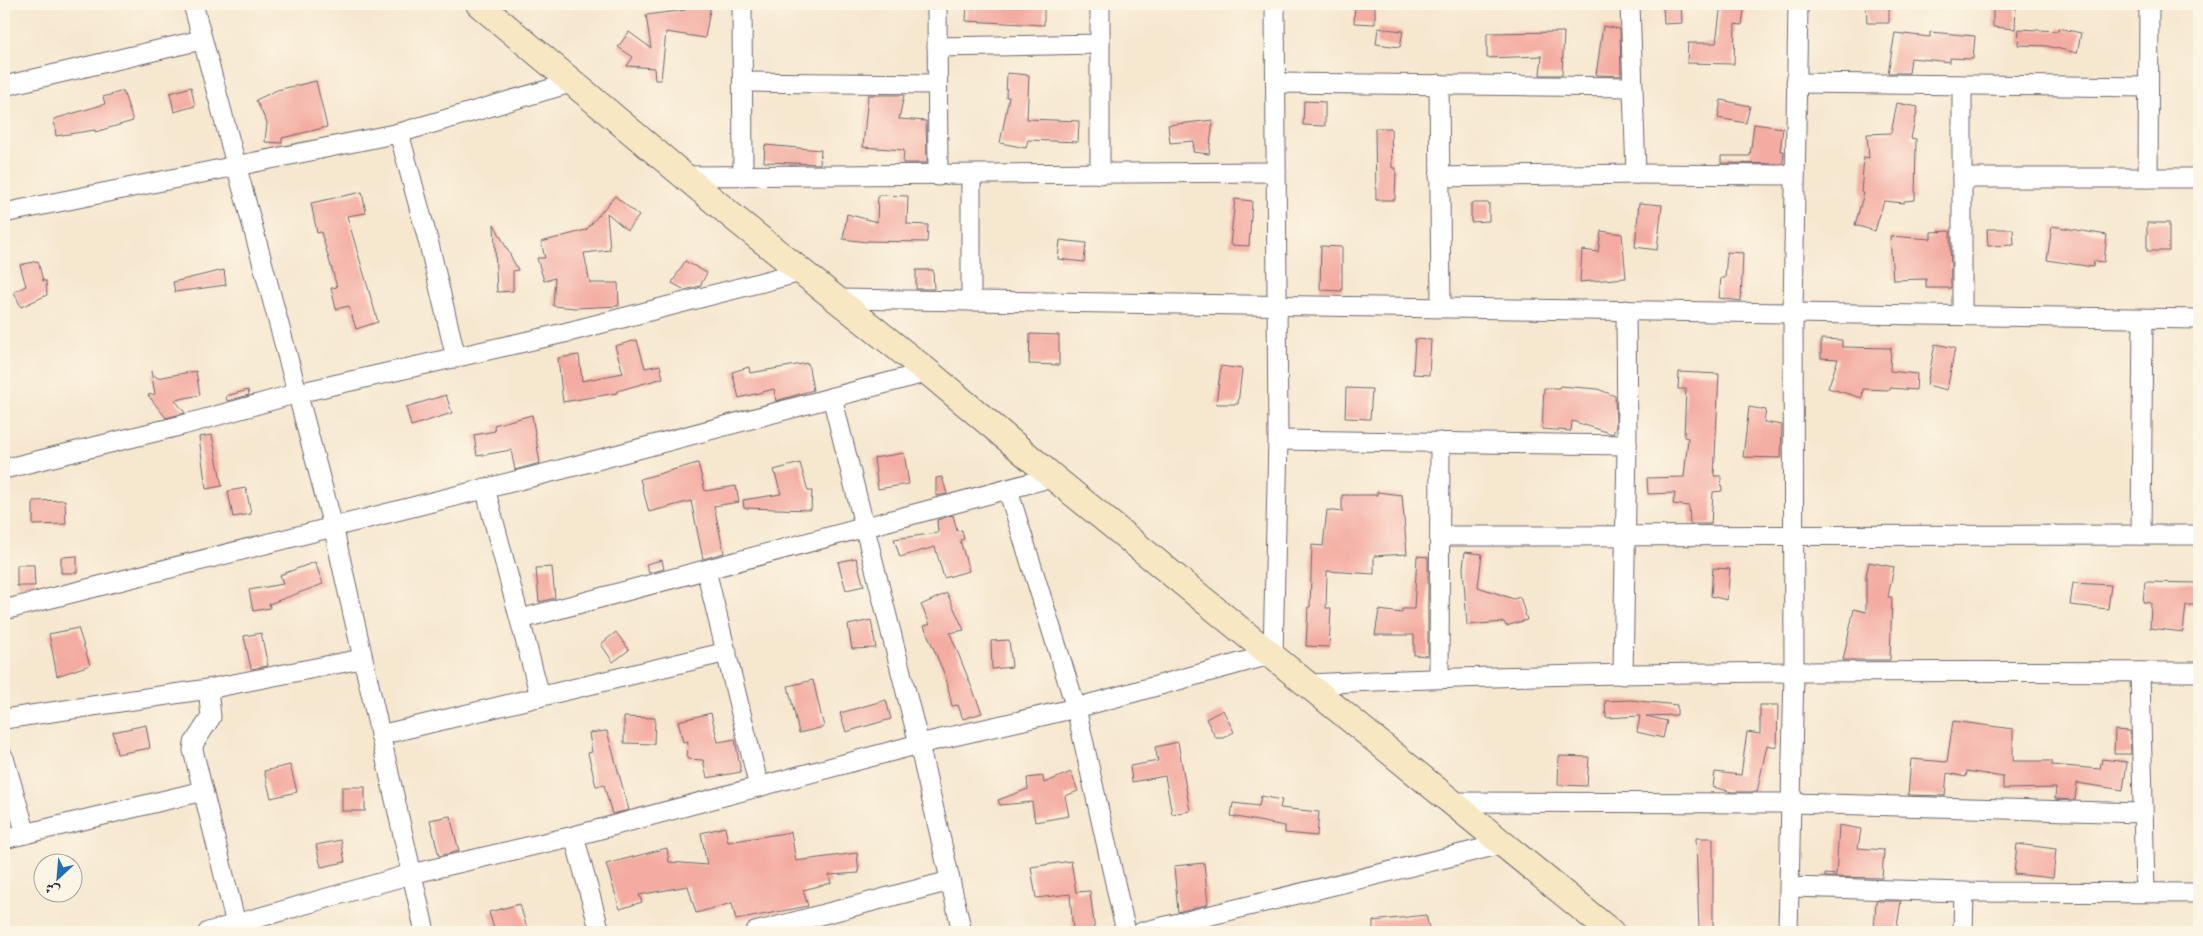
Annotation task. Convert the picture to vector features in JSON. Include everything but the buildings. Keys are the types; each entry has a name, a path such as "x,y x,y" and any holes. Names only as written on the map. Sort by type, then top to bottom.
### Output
{"street":[{"path":"193,4 201,40 298,394 332,526 411,874 426,932"},
{"path":"479,4 683,176 928,372 1053,477 1273,654 1450,802 1612,932"},
{"path":"742,4 742,176"},
{"path":"937,4 938,176"},
{"path":"1100,4 1100,174"},
{"path":"1273,654 1278,440 1275,4"},
{"path":"1630,4 1636,174"},
{"path":"1788,932 1791,887 1794,672 1793,312 1798,4"},
{"path":"2148,178 2149,4"},
{"path":"4,86 201,40"},
{"path":"937,47 1100,44"},
{"path":"743,82 937,84"},
{"path":"4,213 235,164 399,133 571,83"},
{"path":"1276,83 1633,87"},
{"path":"1796,83 2148,87"},
{"path":"1439,84 1440,307"},
{"path":"1962,86 1962,314"},
{"path":"399,133 430,244 456,358"},
{"path":"683,176 938,176 1276,172"},
{"path":"1439,177 1636,174 1795,175"},
{"path":"971,175 971,301"},
{"path":"1962,178 2199,178"},
{"path":"4,469 183,425 298,394 669,307 801,272"},
{"path":"836,299 2199,318"},
{"path":"1623,675 1627,445 1626,310"},
{"path":"2141,535 2143,318"},
{"path":"4,610 484,488 928,372"},
{"path":"832,397 919,744 962,932"},
{"path":"1278,440 1627,445"},
{"path":"1439,678 1440,442"},
{"path":"521,619 866,529 1053,477"},
{"path":"484,488 521,619 540,696"},
{"path":"1008,490 1076,708 1126,932"},
{"path":"1441,536 1625,538 1793,535 2199,535"},
{"path":"706,570 759,787"},
{"path":"380,735 727,652"},
{"path":"208,932 411,874 574,836 919,744 1076,708 1273,654"},
{"path":"4,718 208,689 362,659"},
{"path":"1308,684 1439,678 1794,672 2199,672"},
{"path":"2140,672 2145,892"},
{"path":"208,689 211,717 194,743 193,750 236,924"},
{"path":"4,758 26,834"},
{"path":"4,839 203,791"},
{"path":"1450,802 1792,803 2143,812"},
{"path":"574,836 600,932"},
{"path":"1142,932 1502,844"},
{"path":"756,932 792,928 950,881"},
{"path":"1791,887 1964,892 2199,893"},
{"path":"1963,932 1964,892"}]}
